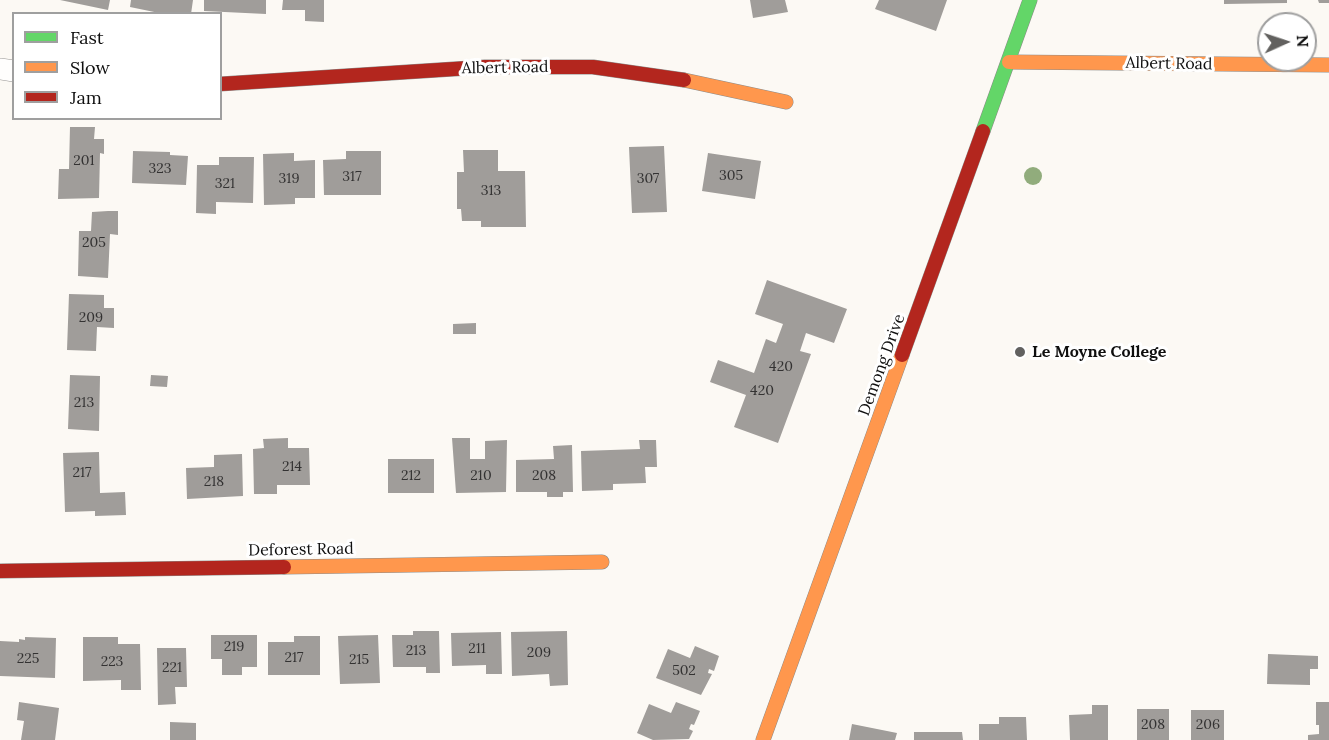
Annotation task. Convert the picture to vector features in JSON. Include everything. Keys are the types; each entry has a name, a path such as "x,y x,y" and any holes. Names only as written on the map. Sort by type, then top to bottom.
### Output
{"street":[{"name":"Demong Drive","path":"763,740 1030,0"},
{"name":"Albert Road","path":"1009,62 1329,65"},
{"name":"Albert Road","path":"222,84 485,67 593,67 656,74 786,102"},
{"name":"Deforest Road","path":"0,571 602,562"}],"building":[{"path":"60,0 110,0 108,10"},
{"path":"131,0 193,0 191,12 154,12 130,7"},
{"path":"204,0 266,0 266,14 204,11"},
{"path":"283,0 324,0 324,22 305,21 305,10 282,10"},
{"path":"750,0 785,0 788,12 753,18"},
{"path":"879,0 947,0 936,31 875,9"},
{"path":"1224,0 1287,0 1287,3 1224,4"},
{"path":"1318,0 1329,0 1329,3 1319,3"},
{"path":"70,127 95,127 94,139 104,139 104,154 100,153 99,198 58,199 59,169 69,169"},
{"path":"664,146 667,212 632,213 629,147"},
{"path":"463,150 498,150 498,171 525,171 526,227 481,227 481,221 462,221 461,209 457,209 457,172 464,172"},
{"path":"133,151 170,152 170,155 188,156 186,185 132,183"},
{"path":"346,151 381,151 381,195 324,195 323,160 346,159"},
{"path":"294,153 294,161 315,160 315,198 295,198 295,204 264,205 263,154"},
{"path":"708,153 761,161 755,199 702,191"},
{"path":"219,157 254,157 253,203 216,202 216,214 196,213 197,165 219,165"},
{"path":"118,211 118,235 110,234 108,278 78,276 79,231 91,231 92,212"},
{"path":"767,280 847,309 834,343 806,333 800,351 811,354 778,443 734,427 746,395 710,382 718,360 754,373 766,339 776,343 783,324 755,314"},
{"path":"69,294 104,295 104,308 114,308 114,328 97,327 96,351 67,350"},
{"path":"476,323 476,334 453,334 453,324"},
{"path":"70,375 100,376 99,431 68,429"},
{"path":"151,375 168,376 167,387 150,386"},
{"path":"288,438 288,448 309,448 310,485 277,485 277,494 254,494 253,449 264,448 263,439"},
{"path":"452,438 470,438 470,459 485,459 485,441 507,440 506,492 456,493"},
{"path":"639,440 656,440 657,467 645,467 646,483 613,484 613,490 582,491 581,451 640,449"},
{"path":"572,445 573,492 563,492 563,497 547,497 547,492 516,492 516,460 554,459 553,446"},
{"path":"99,452 100,493 125,492 126,515 95,516 95,511 65,512 63,453"},
{"path":"242,454 243,496 187,499 186,468 214,467 214,455"},
{"path":"388,459 434,459 434,493 388,493"},
{"path":"413,631 439,631 440,673 426,673 426,667 393,667 392,635 413,635"},
{"path":"567,631 568,685 550,686 549,674 512,676 511,632"},
{"path":"501,632 502,674 486,674 486,665 452,666 451,633"},
{"path":"211,635 257,635 257,667 242,667 242,675 222,675 222,659 211,659"},
{"path":"378,635 380,683 340,684 338,636"},
{"path":"294,636 320,636 320,675 268,675 268,642 294,642"},
{"path":"25,637 56,638 55,678 0,676 0,641 19,642 19,639 25,640"},
{"path":"83,637 118,637 118,644 140,644 141,690 121,690 121,680 83,681"},
{"path":"695,646 719,656 714,671 709,669 708,673 712,674 701,695 656,678 668,649 690,658"},
{"path":"157,648 186,648 187,687 175,687 176,704 158,705"},
{"path":"1268,654 1318,656 1318,669 1310,669 1310,685 1267,684"},
{"path":"19,702 59,708 55,740 21,740 24,721 17,720"},
{"path":"676,702 700,711 694,725 691,724 689,729 693,731 689,739 653,740 637,733 649,704 671,713"},
{"path":"1316,702 1329,702 1329,740 1308,740 1308,735 1319,734 1319,725 1316,725"},
{"path":"1092,705 1108,705 1108,740 1070,740 1069,715 1092,714"},
{"path":"1137,709 1169,709 1169,740 1137,740"},
{"path":"1191,710 1224,710 1224,740 1191,740"},
{"path":"999,717 1026,717 1027,740 979,740 979,724 999,724"},
{"path":"170,722 196,723 196,740 170,740"},
{"path":"852,724 897,733 895,740 849,740"},
{"path":"914,732 962,732 963,740 914,740"}],"traffic: fast":[{"path":"983,131 1030,0"}],"traffic: slow":[{"path":"1009,62 1329,65"},
{"path":"684,80 786,102"},
{"path":"763,740 902,355"},
{"path":"284,567 602,562"}],"traffic: jam":[{"path":"222,84 485,67 593,67 684,80"},
{"path":"902,355 983,131"},
{"path":"0,571 284,567"}],"place":[{"name":"Le Moyne College","path":"1020,352"}]}
